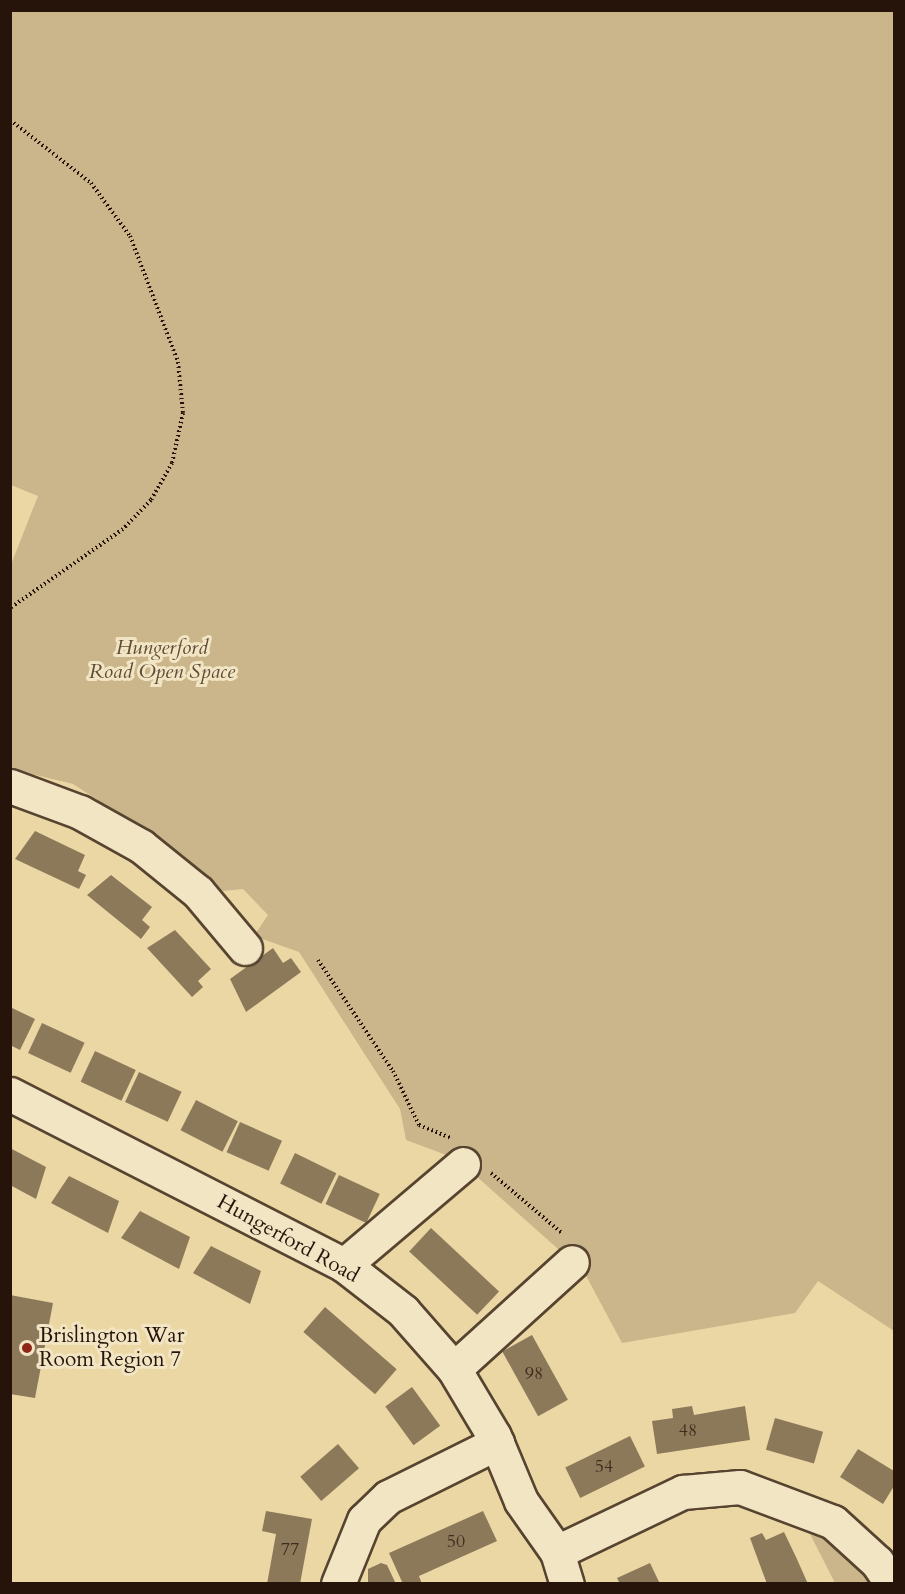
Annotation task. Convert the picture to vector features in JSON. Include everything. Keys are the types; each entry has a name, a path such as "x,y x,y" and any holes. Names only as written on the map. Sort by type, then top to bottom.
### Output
{"street":[{"path":"10,786 80,812 141,846 198,892 245,948"},
{"name":"Hungerford Road","path":"10,1094 344,1265 403,1311 454,1369 497,1443 521,1501 557,1552 567,1584"},
{"path":"344,1265 467,1157"},
{"path":"454,1369 572,1262"},
{"path":"338,1584 364,1520 388,1497 497,1443"},
{"path":"557,1552 683,1492 740,1487 833,1522 877,1562 892,1584"}],"path":[{"path":"10,120 91,183 130,236 178,362 183,413 172,463 151,500 123,529 10,608"},
{"path":"318,960 393,1071 418,1125 467,1157 579,1248 572,1262"}],"green space":[{"name":"Hungerford Road Open Space","path":"11,11 894,11 894,1331 818,1281 795,1313 622,1343 584,1272 457,1159 406,1140 400,1109 299,952 254,936 268,915 243,889 223,891 158,839 73,784 11,769 10,567 38,496 11,485"},
{"path":"808,1530 835,1543 878,1583 835,1583"}],"building":[{"path":"35,831 85,855 78,871 86,875 79,889 15,859"},
{"path":"111,875 152,907 142,920 150,927 141,939 87,895"},
{"path":"175,930 211,969 198,981 203,987 192,997 147,948"},
{"path":"273,948 283,963 291,958 301,972 246,1012 230,979"},
{"path":"10,1007 35,1019 20,1050 10,1045"},
{"path":"42,1023 85,1043 71,1073 28,1053"},
{"path":"95,1051 136,1070 121,1101 81,1082"},
{"path":"139,1072 182,1092 168,1122 125,1102"},
{"path":"196,1100 238,1121 222,1152 181,1130"},
{"path":"240,1122 282,1141 269,1171 227,1152"},
{"path":"10,1148 46,1167 36,1199 10,1185"},
{"path":"295,1153 336,1173 321,1204 280,1184"},
{"path":"339,1175 380,1194 366,1223 325,1204"},
{"path":"69,1176 119,1201 108,1233 51,1203"},
{"path":"140,1211 190,1237 179,1269 121,1238"},
{"path":"431,1228 499,1291 477,1315 409,1251"},
{"path":"211,1246 261,1271 250,1304 193,1273"},
{"name":"Brislington War Room Region 7","path":"10,1295 53,1303 35,1398 10,1394"},
{"path":"325,1307 397,1369 375,1394 303,1332"},
{"path":"532,1335 568,1400 538,1416 502,1351"},
{"path":"412,1387 440,1426 414,1445 385,1406"},
{"path":"692,1406 694,1415 745,1406 750,1440 657,1454 652,1421 673,1418 672,1409"},
{"path":"775,1418 823,1432 814,1464 766,1450"},
{"path":"630,1436 645,1467 580,1498 565,1468"},
{"path":"338,1444 359,1468 321,1501 300,1477"},
{"path":"858,1449 894,1471 894,1486 883,1504 840,1477"},
{"path":"266,1511 312,1519 300,1584 267,1584 276,1534 262,1531"},
{"path":"483,1511 497,1541 419,1576 422,1584 403,1584 389,1553"},
{"path":"784,1532 808,1584 767,1584 750,1538 762,1533 766,1540"},
{"path":"381,1563 387,1565 396,1584 368,1584 368,1569"},
{"path":"650,1563 660,1584 620,1584 617,1578"}],"place":[{"name":"Brislington War Room Region 7","path":"27,1348"}]}
